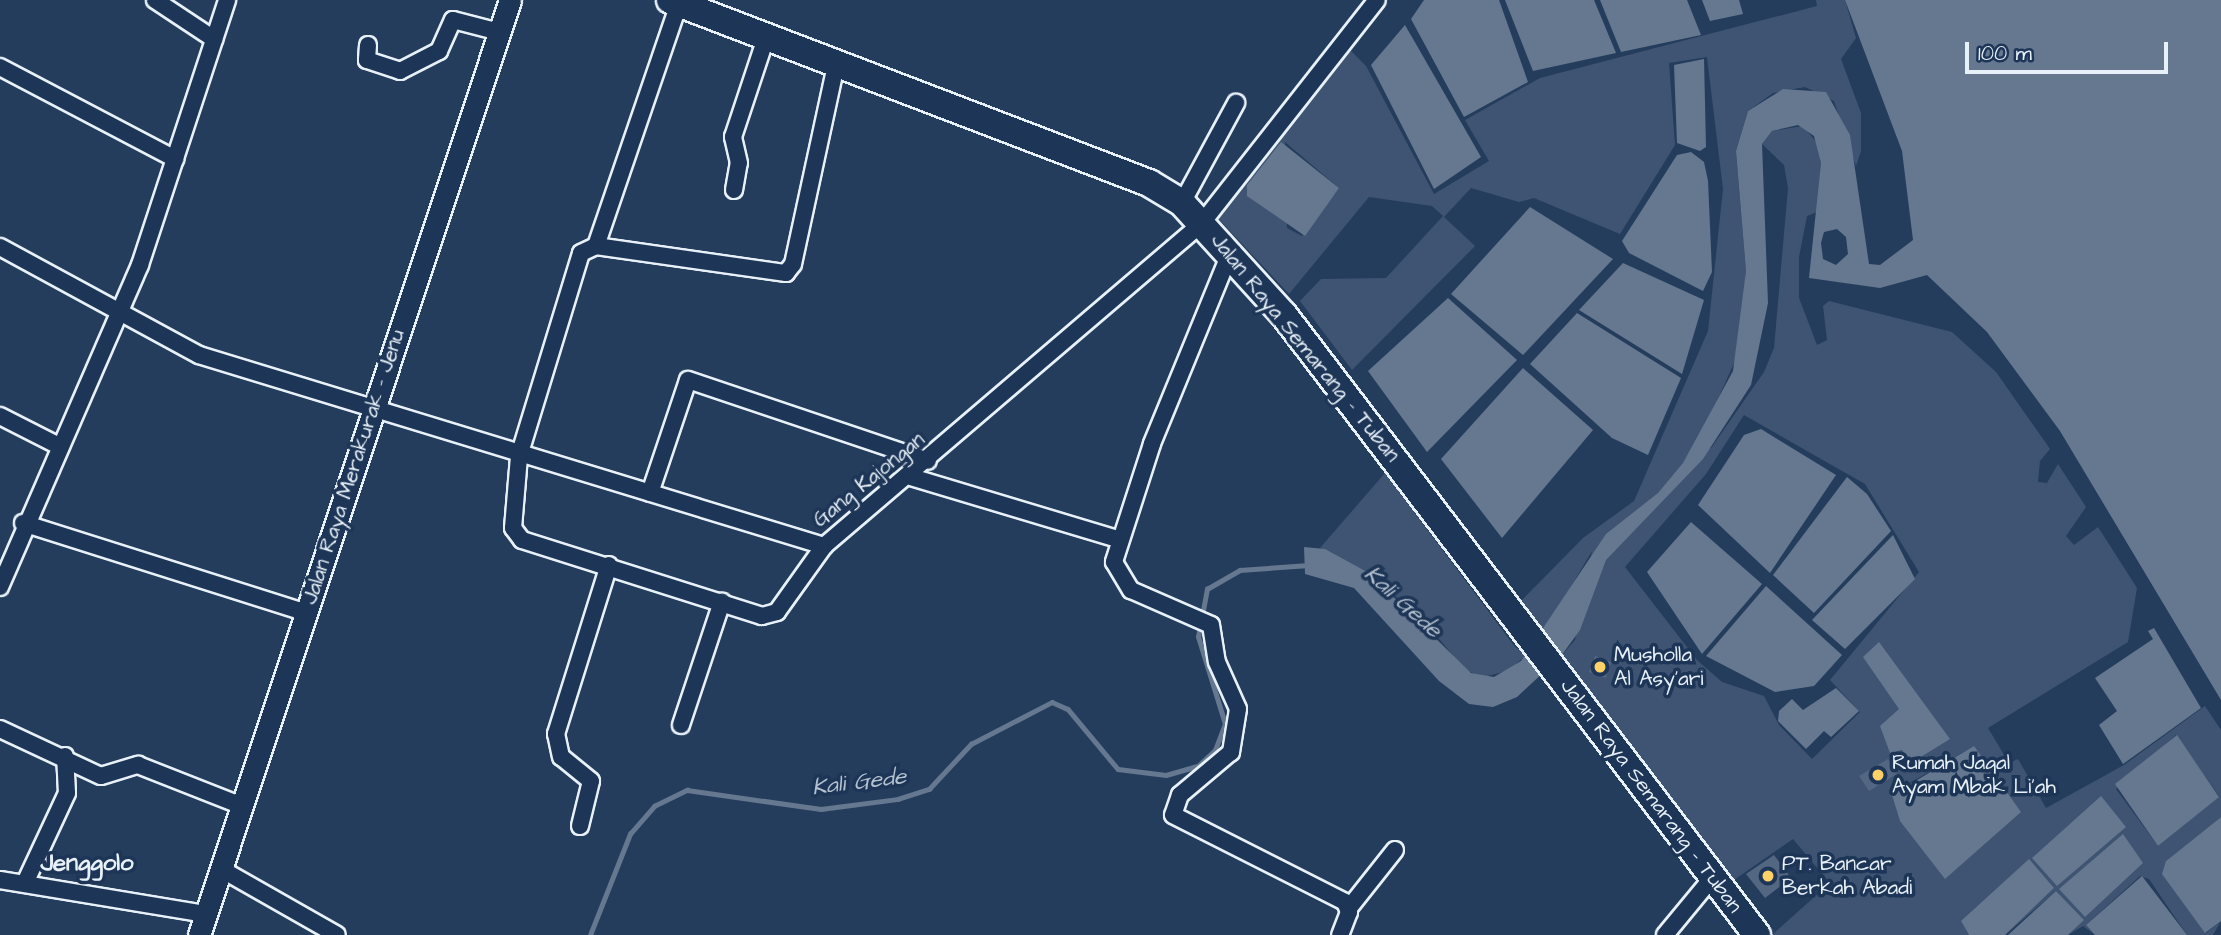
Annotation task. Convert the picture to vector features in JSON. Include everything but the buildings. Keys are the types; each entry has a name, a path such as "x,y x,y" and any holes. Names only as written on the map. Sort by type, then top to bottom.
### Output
{"highway":[{"name":"Jalan Raya Semarang - Tuban","path":"676,1 1149,183 1182,203 1231,251 1559,674 1756,935"}],"main road":[{"name":"Jalan Raya Merakurak - Jenu","path":"199,935 510,0"}],"street":[{"path":"155,0 214,39"},
{"path":"0,587 23,523 120,312 176,159 227,0"},
{"name":"Gang Kajongan","path":"0,247 199,355 373,412 824,546 911,477 1202,223 1377,0"},
{"path":"596,246 676,1"},
{"path":"368,45 367,60 400,71 435,55 453,20 499,32"},
{"path":"734,190 739,163 733,137 767,35"},
{"path":"824,546 777,612 762,616 517,536 519,456 581,253 596,246 786,273 793,264 837,61"},
{"path":"0,67 176,159"},
{"path":"1182,203 1236,103"},
{"path":"1231,251 1118,539 1114,562 1122,584 1189,620 1208,624 1238,709 1239,735 1216,769 1175,801 1173,815 1349,908"},
{"path":"650,493 688,380 928,461"},
{"path":"0,416 57,446"},
{"path":"911,477 1118,539"},
{"path":"23,523 306,613"},
{"path":"580,826 591,781 561,757 556,734 609,565"},
{"path":"681,725 722,602"},
{"path":"0,729 65,756 101,776 138,765 242,806"},
{"path":"25,883 68,793 65,756"},
{"path":"1340,935 1349,908 1395,850"},
{"path":"221,869 337,935"},
{"path":"1665,935 1713,878"},
{"path":"0,880 206,914"}],"shaded area":[{"path":"1424,0 1499,0 1528,82 1464,117 1411,19"},
{"path":"1505,0 1594,0 1616,53 1533,71"},
{"path":"1600,0 1687,0 1701,35 1621,52"},
{"path":"1702,0 1739,0 1743,14 1710,21"},
{"path":"1816,0 1845,0 1856,38 1841,59 1861,113 1861,151 1856,166 1834,101 1805,87 1773,93 1748,111 1736,151 1746,271 1739,352 1695,450 1711,448 1764,372 1774,348 1788,188 1784,165 1762,144 1772,131 1803,126 1818,144 1821,163 1817,212 1807,216 1799,257 1799,298 1817,345 1827,340 1823,306 1829,301 1952,332 1996,372 2050,449 2040,461 2038,482 2047,483 2058,464 2086,507 2066,536 2074,545 2098,527 2137,588 2128,642 1988,728 2009,763 2018,759 2046,808 2124,765 2205,706 2221,730 2221,817 2166,861 2206,933 2221,921 2213,935 2187,935 2149,879 2140,876 2086,925 2095,935 2083,926 2068,935 2083,920 2056,891 2005,935 2054,888 1961,921 1969,935 1772,935 1830,883 1793,839 1731,882 1561,656 1575,640 1592,551 1543,634 1519,603 1583,538 1634,501 1708,331 1723,189 1707,57 1669,63 1675,145 1620,234 1534,198 1519,202 1471,188 1444,217 1475,246 1352,370 1300,301 1321,279 1386,278 1443,216 1432,206 1369,197 1289,294 1215,215 1347,47 1366,66 1434,194 1489,161 1465,120 1540,78 1817,6","holes":["1285,142 1339,188 1302,236 1287,228","1744,415 1865,484 1919,572 1830,680 1860,712 1812,759 1779,725 1764,696 1722,682 1697,660 1625,567 1706,474","2176,735 2219,796 2158,846 2116,789","1974,746 1900,821 1894,792"]},
{"path":"1845,0 2221,0 2221,700 2060,431 1987,332 1927,275 1880,288 1809,278 1821,163 1814,136 1798,125 1772,131 1762,144 1768,303 1751,385 1703,459 1606,560 1580,630 1561,656 1517,697 1493,707 1469,704 1439,681 1354,588 1305,574 1304,547 1325,549 1369,573 1471,673 1494,677 1521,661 1606,534 1658,493 1683,463 1733,371 1746,271 1736,151 1748,111 1783,89 1826,92 1850,135 1869,264 1880,265 1913,240 1902,151","holes":["1837,229 1846,237 1848,254 1836,265 1823,259 1821,243 1824,232"]},
{"path":"1405,25 1481,157 1434,189 1371,65"},
{"path":"1704,59 1706,147 1700,151 1677,143 1674,65"},
{"path":"1281,142 1339,188 1305,236 1247,196 1247,185"},
{"path":"1691,152 1704,162 1708,181 1712,272 1703,291 1629,253 1622,241 1677,155"},
{"path":"1530,207 1613,259 1523,355 1451,294"},
{"path":"1623,263 1704,300 1682,374 1579,310"},
{"path":"1448,298 1517,360 1427,452 1368,371"},
{"path":"1577,313 1681,378 1648,455 1612,438 1530,364"},
{"path":"1523,368 1593,430 1502,538 1441,459"},
{"path":"1761,429 1836,475 1770,573 1698,505 1744,435"},
{"path":"1385,473 1515,647 1527,654 1508,671 1483,677 1465,670 1426,623 1369,573 1320,548"},
{"path":"1847,477 1867,494 1891,531 1814,613 1773,575"},
{"path":"1691,522 1762,584 1702,654 1647,572"},
{"path":"1893,535 1915,579 1845,649 1812,620"},
{"path":"1766,586 1842,655 1814,686 1775,692 1706,656"},
{"path":"2154,628 2201,708 2123,764 2099,725 2117,711 2095,678 2153,639 2148,631"},
{"path":"1879,642 1950,739 1911,763 1902,750 1890,753 1880,726 1899,709 1863,657"},
{"path":"1836,688 1859,711 1831,737 1824,731 1806,749 1778,721 1779,711 1792,699 1803,710"},
{"path":"2177,735 2219,797 2158,846 2115,784"},
{"path":"1974,746 2021,812 1945,879 1900,821 1892,795"},
{"path":"2101,796 2126,827 2057,886 2032,858"},
{"path":"2221,817 2221,921 2205,933 2162,874 2166,861"},
{"path":"2123,834 2143,863 2085,917 2059,889"},
{"path":"2029,859 2054,888 2005,935 1969,935 1961,921"},
{"path":"2142,876 2187,935 2095,935 2086,925"},
{"path":"2056,891 2084,920 2068,935 2008,935"}],"waterway":[{"name":"Kali Gede","path":"590,935 630,834 654,806 687,790 821,809 898,799 929,789 971,744 1052,702 1068,709 1118,769 1166,775 1198,766 1215,750 1225,724 1198,637 1207,589 1240,570 1309,565"}],"place":[{"name":"Musholla Al Asy'ari","path":"1600,667"},
{"name":"Rumah Jagal Ayam Mbak Li'ah","path":"1878,775"},
{"name":"PT. Bancar Berkah Abadi","path":"1768,876"}],"district":[{"name":"Jenggolo","path":"87,864"}]}
